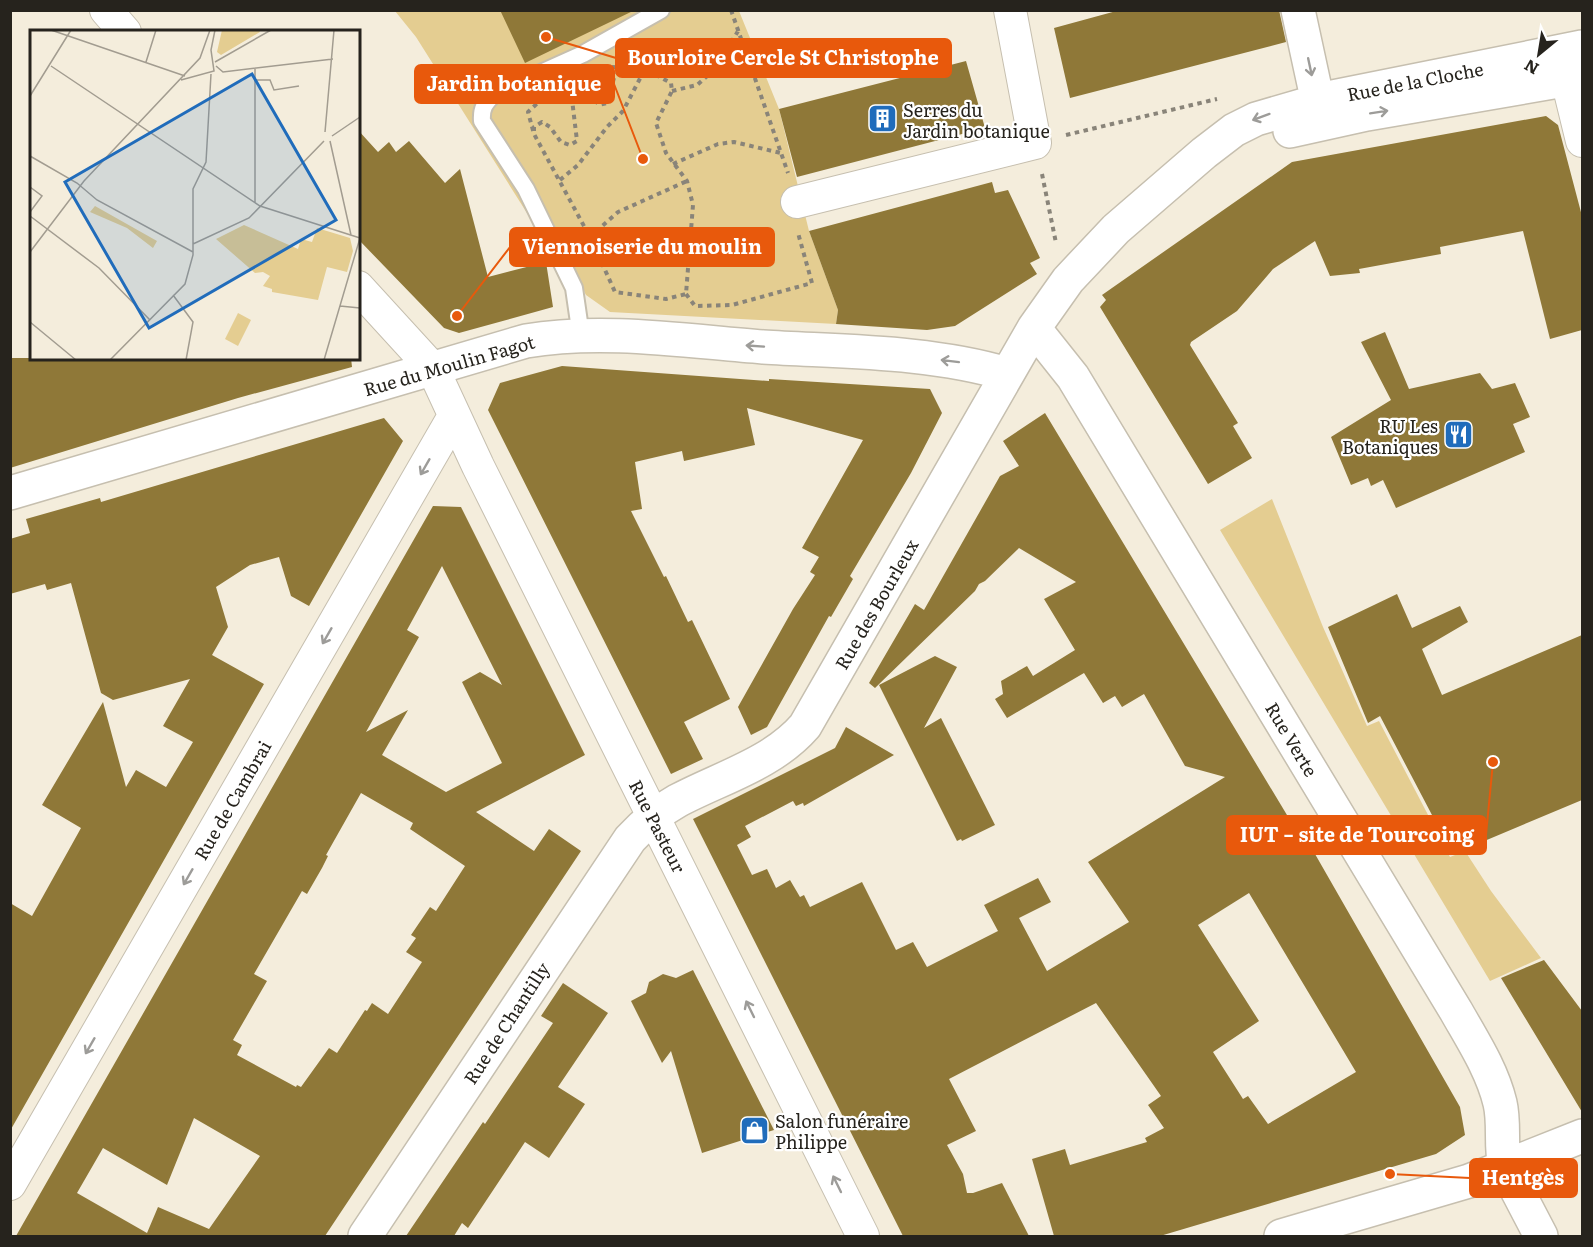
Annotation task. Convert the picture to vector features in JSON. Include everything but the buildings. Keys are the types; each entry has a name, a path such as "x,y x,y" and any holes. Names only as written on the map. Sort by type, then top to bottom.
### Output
{"street":[{"path":"106,10 123,30"},
{"path":"797,202 1035,143 1011,10"},
{"path":"1034,328 1057,294 1092,252 1168,186 1216,160 1250,145 1297,129 1320,112 1298,10"},
{"path":"1573,64 1582,141"},
{"name":"Rue de la Cloche","path":"1320,112 1367,114 1573,64"},
{"name":"Rue Pasteur","path":"360,289 433,369 454,416 862,1236"},
{"name":"Rue des Bourleux","path":"654,816 678,801 783,748 805,726 1034,328"},
{"name":"Rue Verte","path":"1034,328 1073,377 1485,1061 1500,1103 1503,1120 1502,1155 1505,1167"},
{"name":"Rue du Moulin Fagot","path":"10,493 526,341 581,336 902,356 955,362 1007,374"},
{"name":"Rue de Cambrai","path":"10,1184 454,416"},
{"name":"Rue de Chantilly","path":"365,1236 621,850 654,816"},
{"path":"1281,1236 1459,1184 1582,1136"},
{"path":"1505,1167 1541,1236"}],"lane":[{"path":"581,336 573,288 526,189 482,121 481,112 486,102 494,94 583,54 661,10"}],"path":[{"path":"672,91 698,85 716,68 738,32"},
{"path":"612,67 645,69 671,83 672,91 656,123 666,153 687,181 693,205 687,294 666,299 615,292 591,239 534,134 528,112 544,97 612,67"},
{"path":"575,84 584,87 599,105 607,103 614,78 622,67"},
{"path":"560,180 578,165 607,126 623,111 645,69"},
{"path":"534,134 534,127 542,122 550,127 561,142 570,145 577,141 571,91 575,84"},
{"path":"673,164 718,144 734,142 781,153"},
{"path":"1035,143 1057,249 1057,294"},
{"path":"591,239 618,212 687,181"},
{"path":"591,239 690,248"}],"shaded area":[{"path":"395,11 739,11 779,109 809,231 838,310 836,324 610,312 586,295 555,236 544,240 416,37"},
{"path":"1272,499 1323,627 1367,726 1379,721 1450,857 1465,851 1491,891 1541,958 1490,981 1220,530"}],"place":[{"name":"Bourloire Cercle St Christophe","path":"546,37"},
{"name":"Serres du Jardin botanique","path":"882,119"},
{"name":"Jardin botanique","path":"643,159"},
{"name":"Viennoiserie du moulin","path":"457,316"},
{"name":"RU Les Botaniques","path":"1459,435"},
{"name":"IUT − site de Tourcoing","path":"1493,762"},
{"name":"Salon funéraire Philippe","path":"754,1130"},
{"name":"Hentgès","path":"1390,1174"}]}
